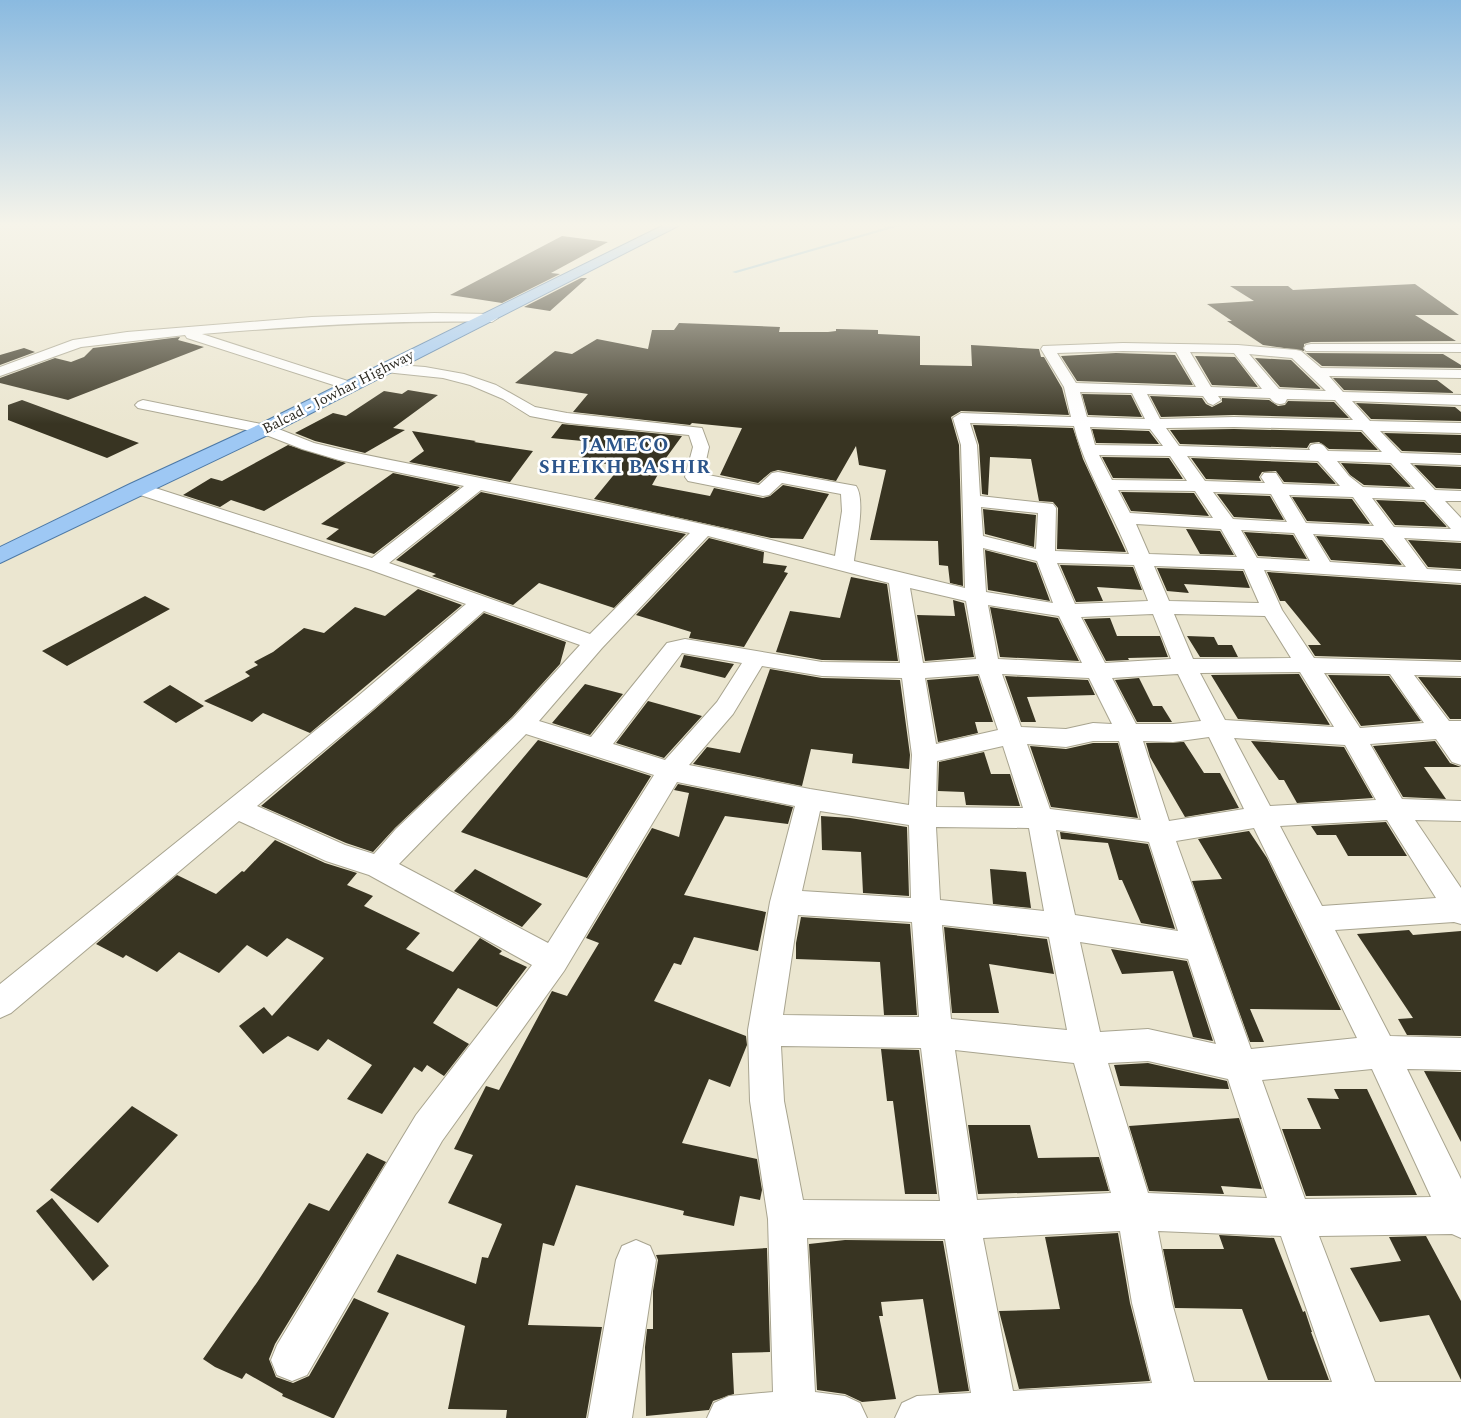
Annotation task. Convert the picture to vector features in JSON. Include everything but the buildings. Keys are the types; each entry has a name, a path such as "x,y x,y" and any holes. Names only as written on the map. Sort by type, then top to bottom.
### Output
{"main road":[{"name":"Balcad - Jowhar Highway","path":"0,556 137,488 266,429 385,368 492,318 541,291"}],"street":[{"path":"0,372 78,343 180,331 380,318 492,318"},
{"path":"180,331 268,358 349,386"},
{"path":"1180,347 1191,369 1217,406 1234,422 1277,488 1324,568"},
{"path":"787,1219 961,1220 1135,1211 1293,1218 1460,1215 1381,1052 1186,666 1163,607 1139,558 1124,518 1088,450 1071,387 1049,349 1180,347 1296,354 1317,372 1433,496 1461,529"},
{"path":"1311,348 1461,348"},
{"path":"1238,349 1343,480 1358,492 1421,574"},
{"path":"1362,361 1380,373 1461,449"},
{"path":"385,368 434,371 478,381 499,390 527,407 530,412 567,418 696,431 701,447 694,477 763,491 778,477 850,490 850,511 844,565"},
{"path":"1317,372 1461,374"},
{"path":"1437,374 1461,394"},
{"path":"1071,387 1461,400"},
{"path":"1137,389 1155,424 1228,525 1250,563 1272,610 1353,737 1394,809 1460,910 1313,919"},
{"path":"143,405 266,429 308,446 345,456 733,535 899,579 976,596 1067,612 1163,607 1272,610"},
{"path":"1180,1411 1152,1303 1135,1211 1087,1048 1040,818 988,666 976,596 969,445 961,418 1155,424 1234,422 1461,428"},
{"path":"1088,450 1461,460"},
{"path":"375,566 478,484"},
{"path":"1107,485 1277,488 1461,496"},
{"path":"137,488 375,566 594,644"},
{"path":"971,501 1047,508 1044,557 1067,612 1129,734 1142,783 1201,948 1240,1066 1293,1218 1364,1411"},
{"path":"1124,518 1228,525 1264,525 1300,529 1461,535"},
{"path":"379,867 406,836 522,724 594,644 704,530"},
{"path":"974,540 1044,557 1139,558 1250,563 1461,577"},
{"path":"899,579 925,756 922,817 926,911 936,1033 961,1220 997,1417"},
{"path":"0,1003 365,703 480,604"},
{"path":"597,747 675,648 685,646 755,660 822,669 912,671 988,666 1098,671 1186,666 1306,665 1461,669"},
{"path":"292,1360 429,1128 553,961 670,771 725,708 755,660"},
{"path":"1396,668 1452,729 1461,756"},
{"path":"522,724 670,771 810,799 922,817 1040,818 1161,833 1261,817 1394,809 1461,811"},
{"path":"925,756 1012,735 1066,738 1093,732 1129,734 1173,733 1216,728 1353,737 1452,729"},
{"path":"794,1415 787,1219 766,1101 764,1030 785,902 810,799"},
{"path":"235,808 336,854 379,867 553,961"},
{"path":"785,902 926,911 1063,926 1201,948"},
{"path":"764,1030 936,1033 1087,1048 1148,1045 1240,1066 1381,1052 1461,1054"},
{"path":"610,1418 636,1260"},
{"path":"916,1418 1180,1411 1364,1411 1461,1404"},
{"path":"729,1418 794,1415 845,1418"}],"district":[{"name":"JAMECO SHEIKH BASHIR","path":"625,456"}]}
